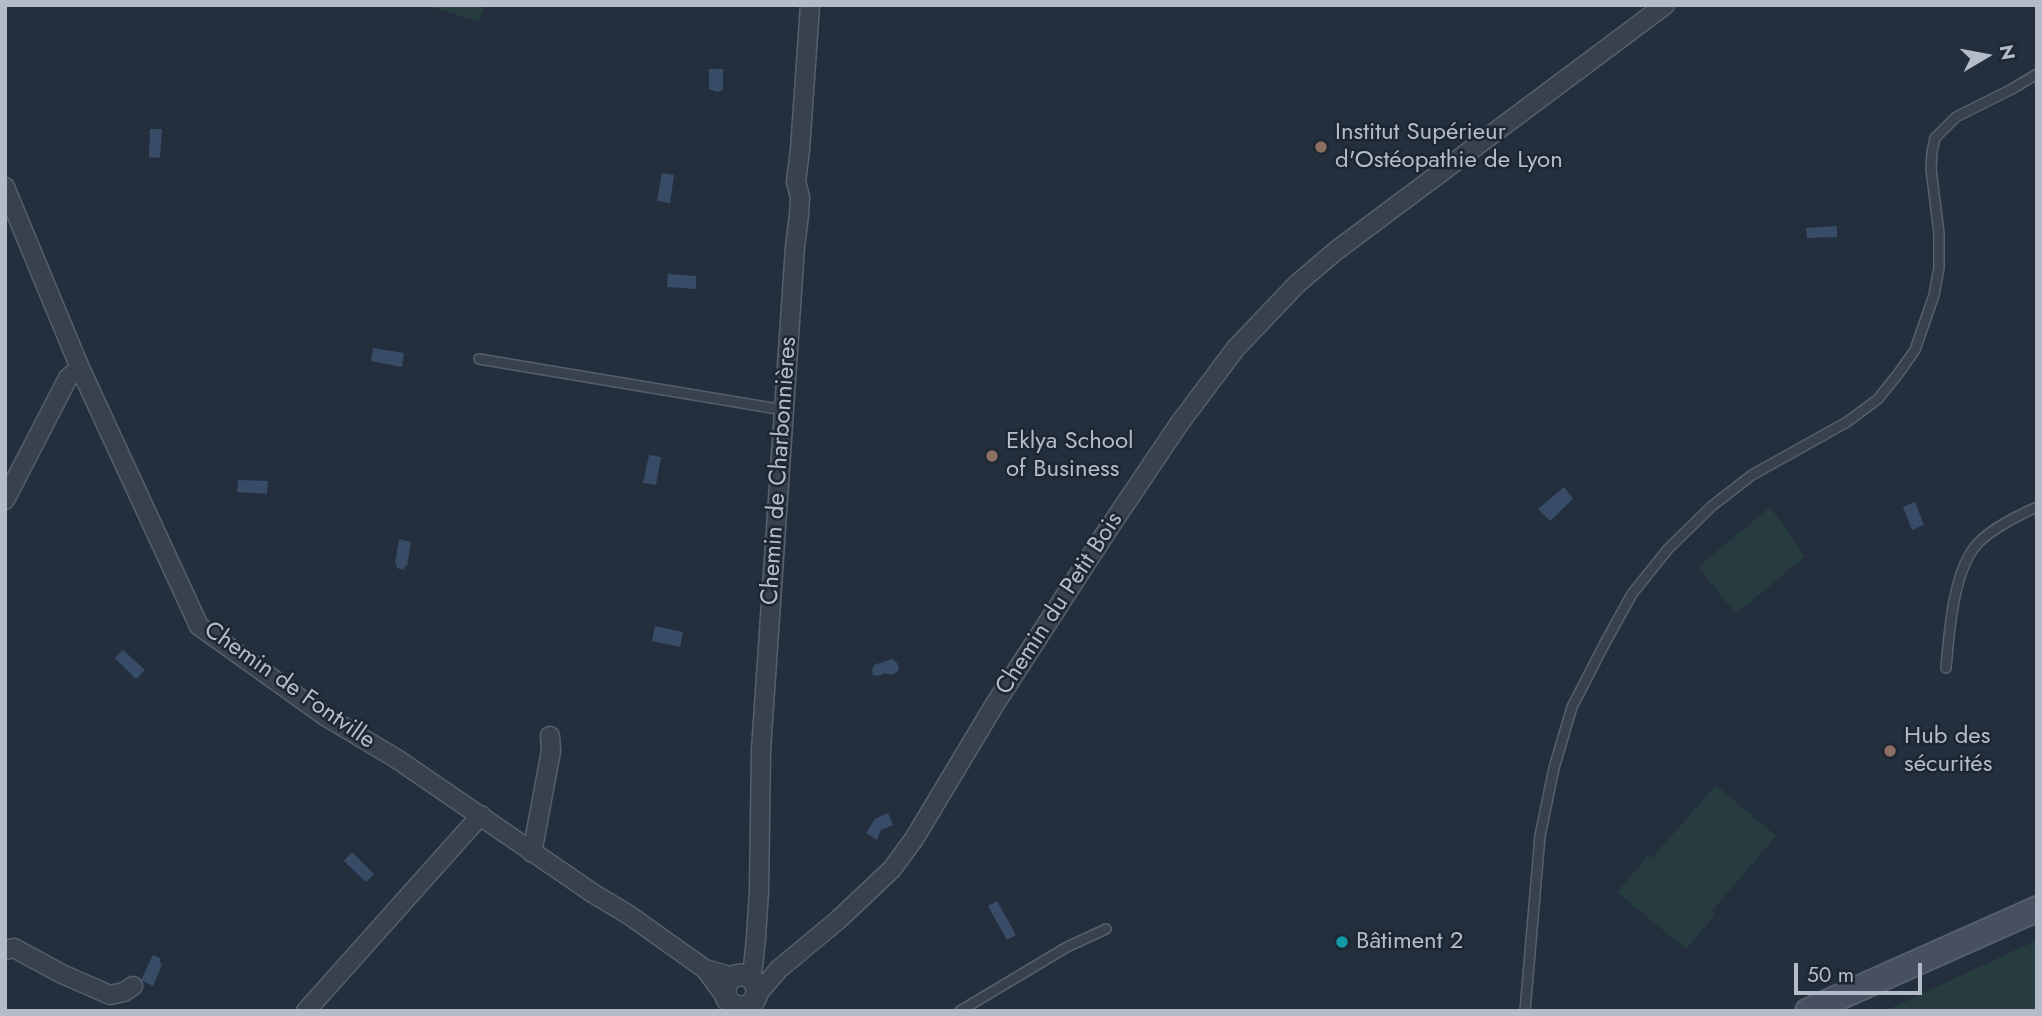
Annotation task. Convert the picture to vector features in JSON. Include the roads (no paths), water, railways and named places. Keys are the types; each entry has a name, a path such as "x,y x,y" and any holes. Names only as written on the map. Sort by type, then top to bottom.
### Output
{"main road":[{"path":"1808,1011 2037,909"}],"street":[{"name":"Chemin de Charbonnières","path":"740,993 753,967 756,938 761,750 800,197 796,182 797,160 800,150 810,5"},
{"name":"Chemin du Petit Bois","path":"740,993 779,968 838,920 892,869 914,839 995,704 1138,483 1236,348 1297,284 1337,250 1665,5"},
{"name":"Chemin de Fontville","path":"5,187 80,368 199,626 325,716 397,759 481,815 740,993"},
{"path":"5,500 68,378 80,368"},
{"path":"533,853 551,751 550,736"},
{"path":"306,1011 481,815"},
{"path":"5,950 14,948 62,974 110,995 124,992 132,986"}],"lane":[{"path":"1525,1011 1540,836 1554,768 1572,707 1606,641 1639,585 1668,549 1712,506 1752,475 1847,422 1878,399 1898,373 1915,350 1934,295 1939,268 1931,169 1936,138 1956,117 2037,74"},
{"path":"479,359 784,410"},
{"path":"1946,668 1959,579 1974,547 2008,520 2037,507"},
{"path":"960,1011 1067,947 1106,929"}],"water":[{"path":"709,69 723,69 723,90 717,92 709,89"},
{"path":"150,129 162,129 160,158 149,157"},
{"path":"662,173 674,175 670,203 657,201"},
{"path":"1837,226 1837,237 1807,238 1806,228"},
{"path":"668,274 696,276 696,289 667,287"},
{"path":"373,348 404,353 402,367 371,361"},
{"path":"649,455 661,457 656,485 643,483"},
{"path":"238,480 268,481 267,494 237,492"},
{"path":"1564,487 1573,499 1550,521 1538,509"},
{"path":"1915,502 1924,525 1912,530 1903,507"},
{"path":"399,539 411,542 404,570 397,568 395,564"},
{"path":"655,626 683,632 680,647 652,641"},
{"path":"123,650 145,670 136,679 115,658"},
{"path":"892,659 898,664 896,673 873,675 874,665"},
{"path":"888,813 893,825 881,830 877,840 866,833 875,819"},
{"path":"352,852 374,874 366,882 344,861"},
{"path":"997,901 1016,935 1007,940 988,906"},
{"path":"153,955 160,958 162,965 153,986 141,980"}],"place":[{"name":"Institut Supérieur d'Ostéopathie de Lyon","path":"1321,147"},
{"name":"Eklya School of Business","path":"992,456"},
{"name":"Hub des sécurités","path":"1890,751"},
{"name":"Bâtiment 2","path":"1342,942"}]}
